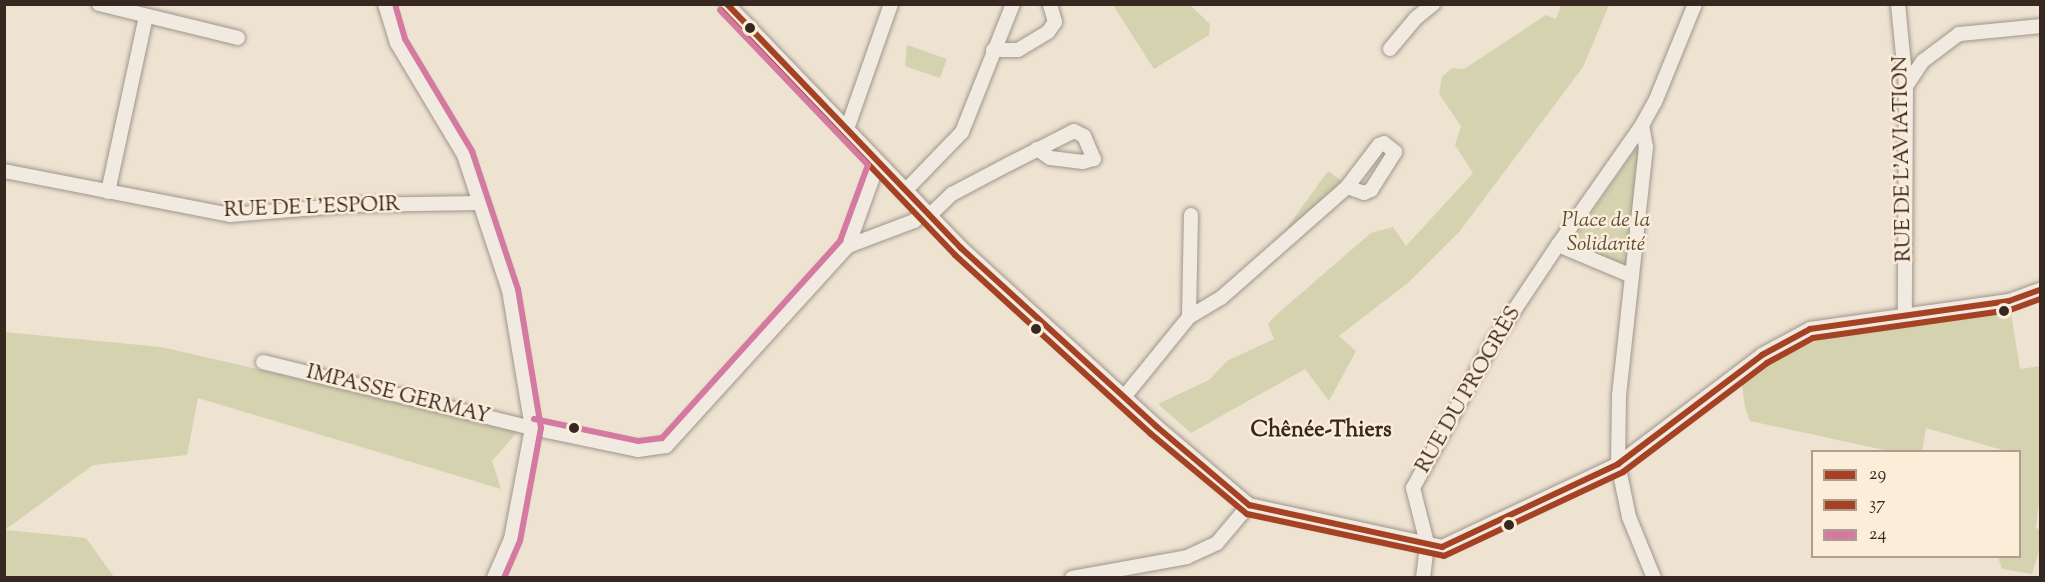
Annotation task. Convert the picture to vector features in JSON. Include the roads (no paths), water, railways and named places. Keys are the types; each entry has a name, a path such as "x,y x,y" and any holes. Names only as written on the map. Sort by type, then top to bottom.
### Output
{"street":[{"path":"99,4 238,39"},
{"path":"385,4 397,43 464,155 509,290 532,428 511,538 495,577"},
{"path":"847,129 891,4"},
{"path":"905,191 962,132 1013,4"},
{"path":"993,50 1018,50 1048,32 1055,22 1050,4"},
{"path":"1390,49 1416,18 1433,4"},
{"path":"1632,276 1558,245 1642,125 1655,102 1695,4"},
{"name":"RUE DE L'AVIATION","path":"1898,4 1906,86 1905,315"},
{"path":"728,5 927,214 1124,397 1249,506 1442,547 1618,464 1762,355 1810,329 2010,301 2040,290"},
{"path":"108,192 147,16"},
{"path":"1906,86 1923,62 1959,34 2040,26"},
{"path":"1642,125 1647,147 1619,395 1618,464 1629,518 1654,578"},
{"path":"848,246 914,221 927,214 952,194 1038,149"},
{"path":"848,246 878,163"},
{"name":"RUE DE L'ESPOIR","path":"4,171 230,215 352,205 480,203"},
{"path":"1124,397 1189,317 1221,298 1347,187"},
{"path":"1189,317 1191,215"},
{"name":"RUE DU PROGRÈS","path":"1427,543 1413,488 1493,342 1558,245"},
{"name":"IMPASSE GERMAY","path":"263,362 532,428 638,450 666,446 848,246"},
{"path":"1072,578 1187,557 1217,543 1249,506"},
{"path":"1423,578 1427,543"}],"district":[{"name":"Chênée-Thiers","path":"1321,432"}],"park label":[{"name":"Place de la Solidarité","path":"1606,233"}]}
